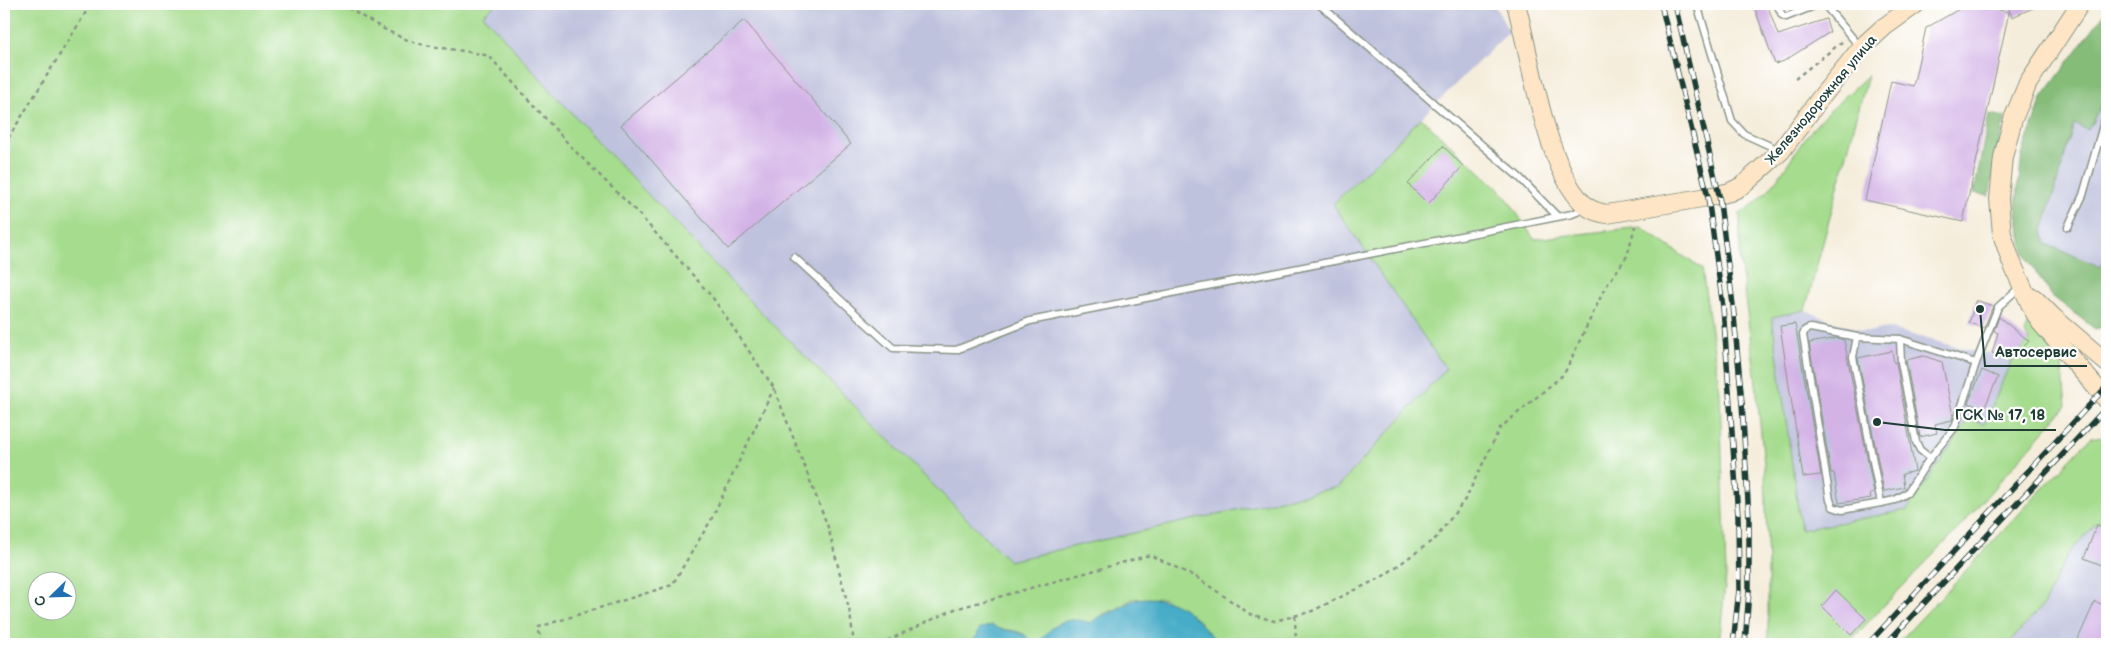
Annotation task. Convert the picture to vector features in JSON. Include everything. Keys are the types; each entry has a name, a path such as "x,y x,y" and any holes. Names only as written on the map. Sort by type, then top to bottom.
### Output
{"street":[{"path":"1516,4 1547,132 1566,180 1588,208"},
{"name":"Железнодорожная улица","path":"1588,208 1607,214 1730,192 1751,180 1781,151 1861,48 1884,27 1916,4"},
{"path":"2080,4 2028,83 2013,119 2004,157 1999,199 2002,234 2022,286 2042,323 2107,400"},
{"path":"2022,286 2053,317 2107,363"}],"lane":[{"path":"1319,4 1520,178 1557,216"},
{"path":"1697,4 1732,121 1744,134 1781,151"},
{"path":"1777,4 1782,15 1786,17 1819,4"},
{"path":"1824,4 1861,48"},
{"path":"2068,226 2083,196 2107,116"},
{"path":"794,258 893,348 956,350 1030,321 1572,214 1588,208"},
{"path":"1976,363 1900,339 1857,337 1810,328 1805,330 1803,336 1831,505 1836,510 1881,503 1904,496 1930,458 1955,427 1976,363 1998,307 2022,286"},
{"path":"1857,337 1853,357 1881,503"},
{"path":"1900,339 1901,362 1916,442 1920,450 1930,458"}],"path":[{"path":"4,144 91,4"},
{"path":"341,4 416,43 471,51 489,56 574,150 638,212 713,298 774,388 828,527 850,613 853,636 848,644"},
{"path":"880,644 955,609 1150,555 1196,577 1250,614 1274,621 1310,612 1382,577 1436,538 1466,498 1500,428 1564,374 1605,288 1627,256 1639,207"},
{"path":"540,644 539,627 672,585 711,520 774,388"},
{"path":"1295,616 1296,644"}],"shaded area":[{"path":"496,4 1494,4 1509,32 1333,204 1446,369 1338,488 1009,561 729,280 587,130 483,15"},
{"path":"2107,95 2107,253 2102,267 2046,244 2043,231 2074,123 2088,130"},
{"path":"1805,310 1834,322 1868,332 1887,328 1975,352 1992,353 2012,359 1983,426 1970,419 1907,510 1801,530 1772,317"},
{"path":"2098,521 2107,525 2107,644 2008,644 2044,604 2066,557"}],"green space":[{"path":"4,4 496,4 483,15 587,130 729,280 1009,561 1338,487 1446,369 1333,204 1421,118 1504,194 1534,239 1641,227 1702,269 1720,392 1726,576 1719,644 1221,644 1207,632 1198,620 1164,598 1132,599 1115,610 1105,613 1091,623 1082,621 1060,622 1038,644 1018,632 996,630 975,639 969,644 4,644"},
{"path":"2107,10 2107,95 2088,130 2074,124 2043,231 2046,244 2101,267 2107,253 2107,326 2095,329 2052,296 2024,254 2016,206 2022,154 2043,96"},
{"path":"1868,75 1805,310 1772,317 1801,530 1907,510 1970,418 1984,425 2012,359 2029,341 2025,332 2028,325 2034,326 2062,367 2066,406 1958,529 1847,644 1768,644 1765,474 1755,374 1740,260 1740,213 1752,205 1773,185 1815,126"},
{"path":"1989,114 2005,117 1989,196 1974,193"},
{"path":"2091,437 2107,438 2107,525 2098,521 2066,557 2044,604 2008,644 1897,644"}],"water":[{"path":"1146,598 1172,602 1181,607 1189,612 1221,644 1038,644 1054,626 1060,623 1073,620 1091,623 1130,602"},
{"path":"992,625 1000,629 1020,633 1038,644 969,644 977,636 979,629"}],"building":[{"path":"1753,4 1767,4 1778,35 1826,19 1830,32 1784,61 1775,64"},
{"path":"1968,4 2009,12 1963,222 1865,200 1891,81 1913,86 1926,28"},
{"path":"2007,4 2043,4 2012,17"},
{"path":"744,20 851,144 728,249 621,125"},
{"path":"1443,146 1463,166 1428,204 1408,184"},
{"path":"1976,300 1993,306 1984,328 1969,323"},
{"path":"1999,317 2029,341 2012,359 1992,353 1998,333 1994,331"},
{"path":"1795,324 1821,475 1803,477 1780,326"},
{"path":"1837,338 1844,340 1874,493 1870,494 1871,498 1839,503 1834,473 1831,473 1809,343"},
{"path":"1892,351 1894,363 1896,362 1915,471 1902,474 1904,487 1884,491 1858,358"},
{"path":"1924,356 1942,362 1953,416 1952,420 1935,424 1937,433 1920,437 1906,360"},
{"path":"1982,370 1998,377 1984,409 1968,403"},
{"path":"2097,525 2107,528 2107,567 2084,558"},
{"path":"1836,590 1866,619 1851,635 1822,606"},
{"path":"2095,601 2107,607 2107,644 2091,644 2078,639"}],"railway":[{"path":"1661,4 1708,197 1723,307 1738,516 1739,590 1733,644"},
{"path":"1675,4 1719,195 1733,305 1742,403 1749,518 1749,591 1745,644"},
{"path":"1868,644 2107,386"},
{"path":"1886,644 2107,407"}],"place":[{"name":"Автосервис","path":"1980,309"},
{"name":"ГСК № 17, 18","path":"1877,422"}]}
